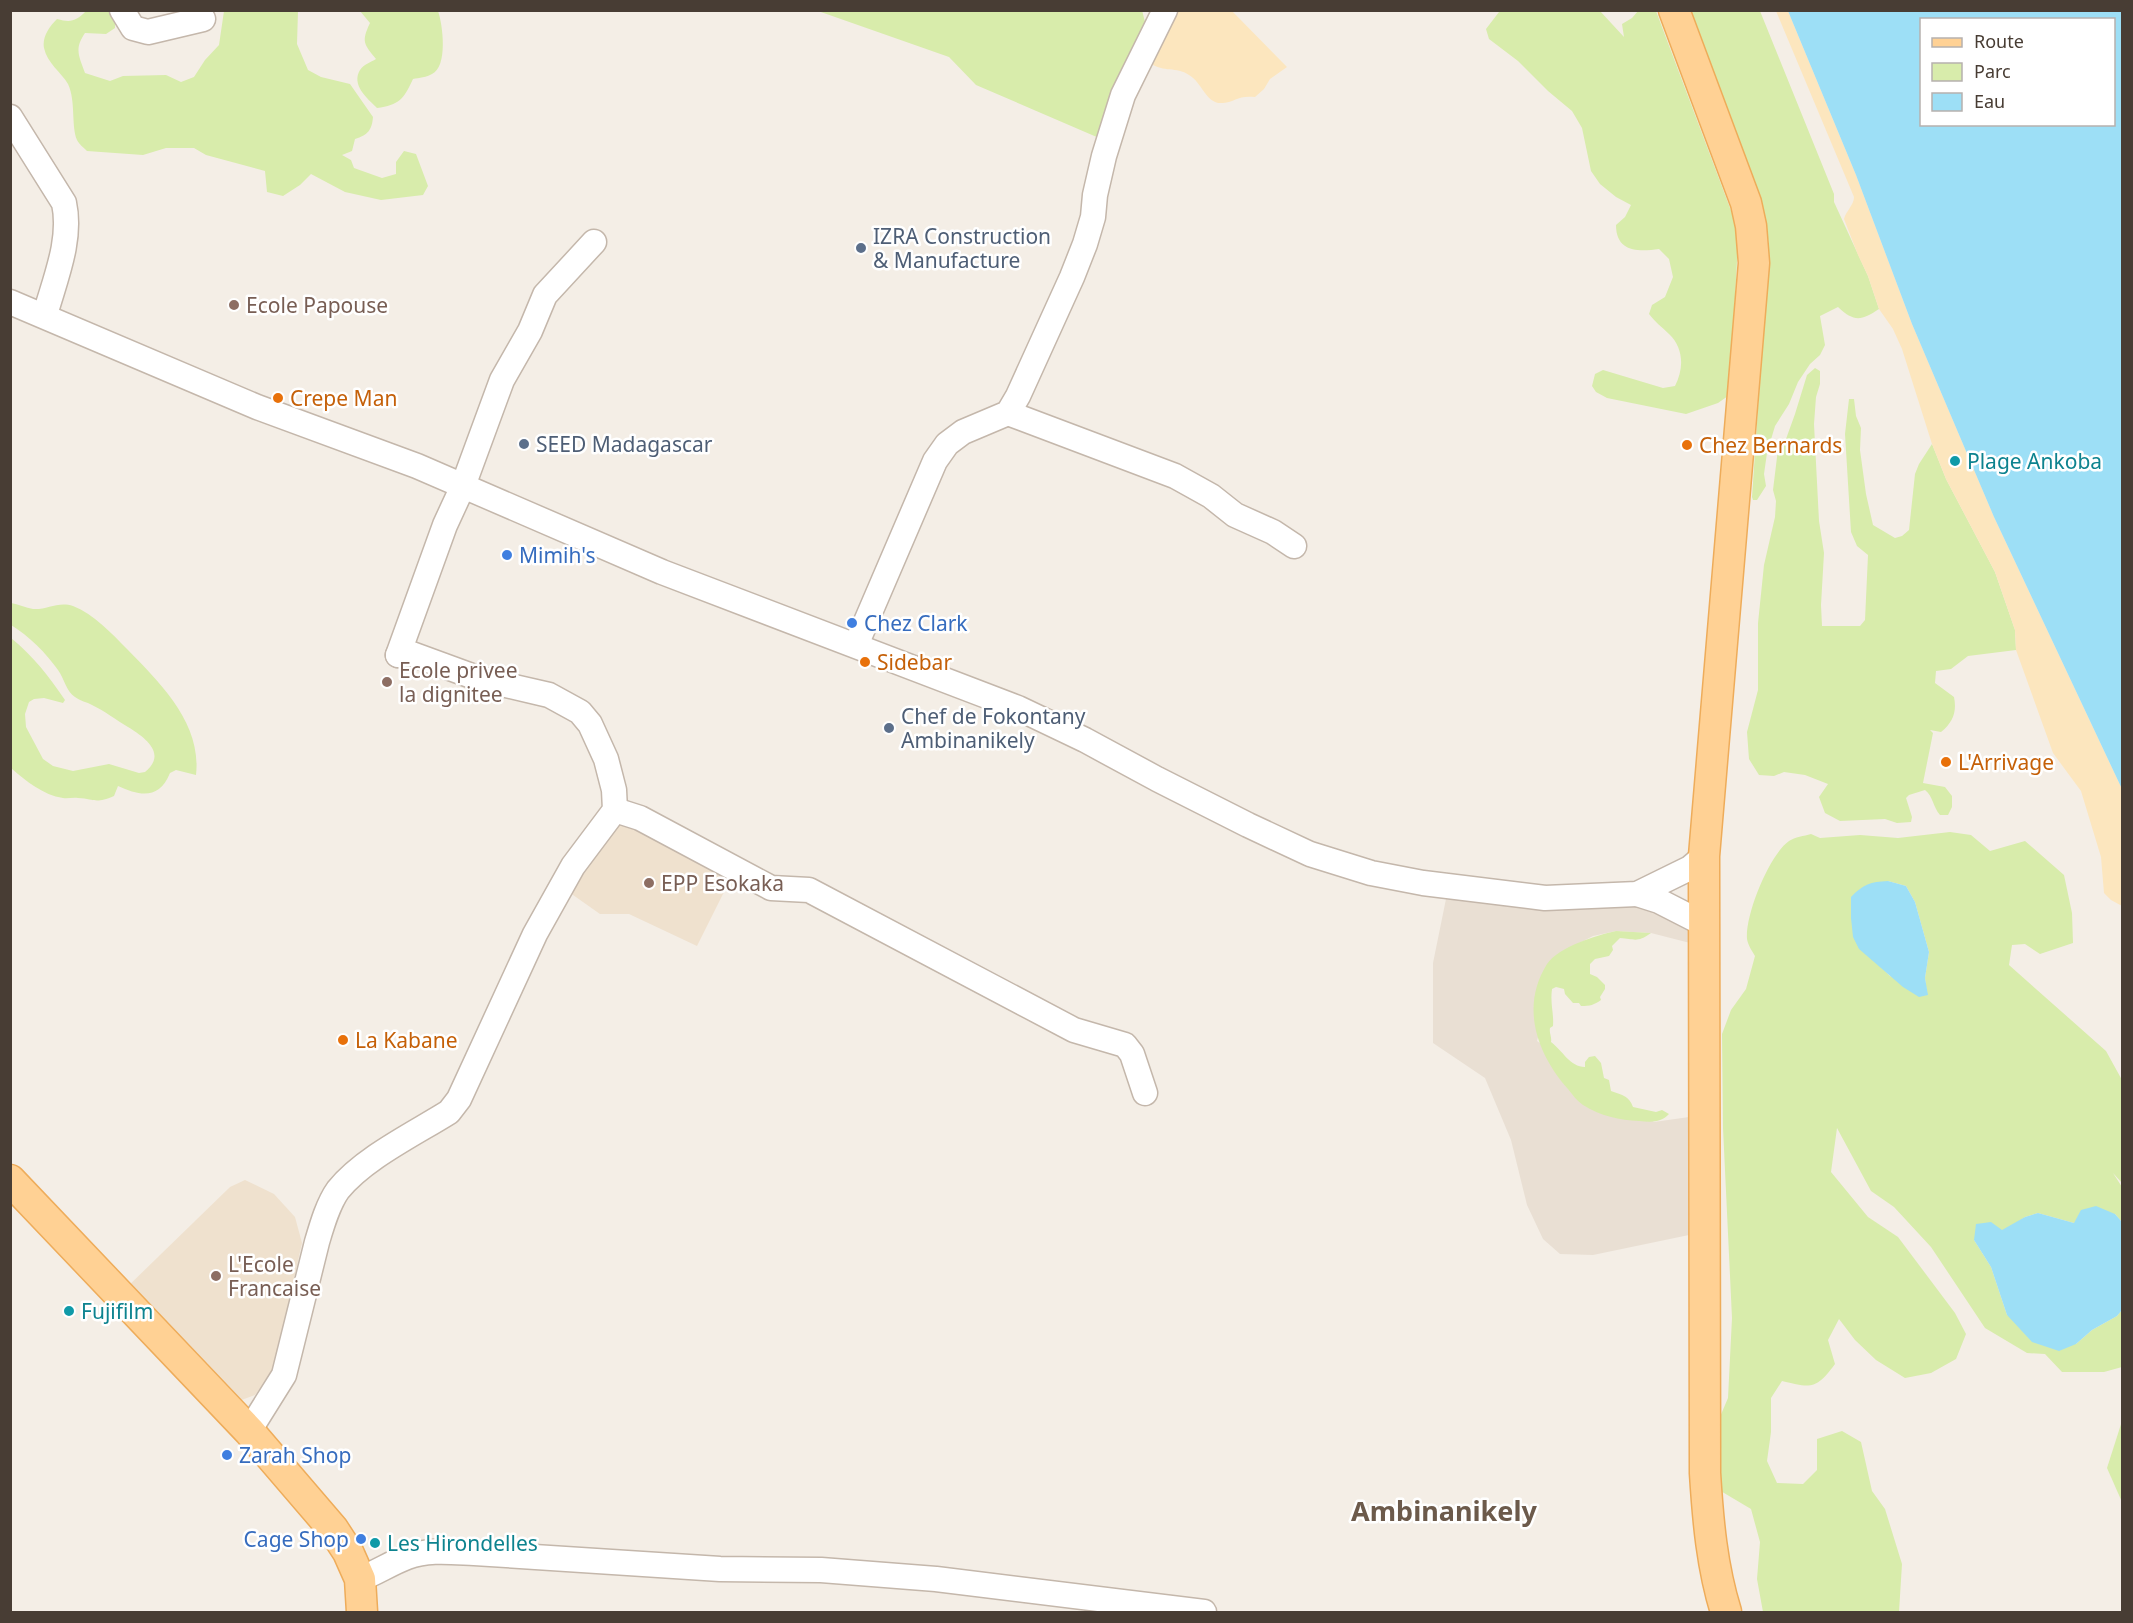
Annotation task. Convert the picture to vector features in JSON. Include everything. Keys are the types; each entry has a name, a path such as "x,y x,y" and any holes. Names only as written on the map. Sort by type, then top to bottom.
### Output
{"main road":[{"path":"1674,10 1746,203 1751,226 1754,263 1704,856 1705,1473 1708,1529 1717,1582 1726,1612"},
{"path":"10,1180 249,1431 333,1529 348,1552 360,1579 362,1612"}],"street":[{"path":"122,10 133,28 148,32 203,19"},
{"path":"856,645 934,461 947,444 963,432 1008,413 1072,277 1093,217 1097,185 1120,105 1165,10"},
{"path":"10,117 64,202 67,217 67,233 45,315"},
{"path":"249,1431 284,1376 317,1242 324,1220 338,1191 364,1166 449,1112 459,1099 535,934 573,866 615,810 614,790 606,759 590,724 580,712 549,695 480,679 409,653 399,655 445,525 463,486 502,380 530,331 545,295 594,242"},
{"path":"10,302 257,407 417,466 662,572 1018,708 1085,740 1238,820 1320,857 1371,873 1423,883 1545,898 1637,894 1659,901 1704,924"},
{"path":"1008,413 1175,476 1211,496 1235,515 1273,532 1294,546"},
{"path":"615,810 640,818 771,888 809,890 1074,1030 1125,1045 1132,1054 1146,1093"},
{"path":"1637,894 1690,868 1704,856"},
{"path":"360,1579 413,1556 463,1552 720,1569 833,1571 936,1579 1204,1612"}],"shaded area":[{"name":"EPP Esokaka","path":"621,825 630,825 732,876 697,946 629,914 600,914 566,890 612,831"},
{"path":"1446,899 1551,906 1637,904 1694,928 1694,944 1651,933 1616,931 1593,936 1562,952 1537,1041 1654,1122 1689,1117 1689,1235 1593,1255 1560,1254 1543,1239 1527,1205 1511,1140 1485,1078 1433,1043 1433,963"},
{"name":"L'Ecole Francaise","path":"245,1180 274,1194 295,1217 302,1243 273,1372 255,1395 236,1402 123,1291 230,1187"}],"green space":[{"path":"1142,10 1145,22 1099,138 976,85 949,57 818,11"},
{"path":"86,11 112,11 115,28 106,34 85,33 79,48 79,57 85,73 110,81 123,76 166,75 181,82 194,77 219,45 224,11 298,11 297,44 308,70 321,77 350,84 373,117 368,131 355,139 352,151 342,155 351,160 354,168 382,178 396,174 396,162 404,151 416,154 428,186 423,195 381,200 345,192 311,174 300,185 283,196 267,192 265,171 206,155 194,148 166,148 143,155 87,151 75,134 72,98 68,84 48,58 44,48 47,32 57,19 73,20"},
{"path":"360,11 438,11 443,45 437,70 428,76 413,79 407,92 391,105 377,108 365,96 357,81 360,70 376,59 365,42 370,23"},
{"path":"1600,11 1624,37 1622,24 1638,11 1656,11 1733,216 1738,243 1730,389 1728,396 1718,403 1686,414 1607,398 1596,392 1592,386 1595,374 1603,370 1663,388 1675,386 1681,366 1678,346 1649,314 1652,305 1665,297 1673,277 1669,259 1659,249 1636,250 1620,241 1616,225 1625,217 1631,205 1600,184 1591,171 1582,128 1572,111 1518,61 1489,39 1486,29 1499,12"},
{"path":"1690,11 1760,11 1834,194 1834,202 1868,276 1879,309 1862,318 1853,317 1838,307 1820,316 1825,345 1820,355 1810,364 1798,382 1789,404 1775,426 1767,453 1764,474 1766,486 1757,500 1753,500 1752,497 1769,246 1766,222 1759,197"},
{"path":"1815,368 1820,371 1814,424 1819,521 1824,553 1822,626 1860,626 1865,620 1868,555 1857,546 1851,532 1845,434 1849,399 1854,399 1856,416 1861,428 1860,450 1873,525 1895,538 1909,530 1915,474 1932,444 1946,479 1995,572 2015,630 2016,650 1968,656 1951,669 1936,671 1935,683 1954,697 1955,707 1949,724 1941,732 1930,730 1933,733 1923,783 1945,787 1952,796 1952,807 1948,815 1940,815 1925,790 1906,798 1912,817 1911,822 1897,823 1885,819 1840,821 1825,813 1819,797 1828,784 1805,775 1784,772 1774,776 1759,775 1749,759 1747,732 1758,690 1758,623 1764,565 1775,517 1776,501 1773,490 1778,449 1786,439 1807,375"},
{"path":"11,603 33,609 62,604 73,606 88,614 109,631 165,690 186,721 196,756 196,775 176,770 170,773 166,782 155,792 134,792 118,786 114,796 95,800 63,798 49,794 11,768 11,638 27,652 65,700 63,703 44,698 29,702 25,714 26,727 43,759 53,766 73,771 109,764 139,773 145,772 152,765 154,752 141,736 72,694 48,658 30,639 11,625"},
{"path":"1950,832 1971,835 1990,851 2025,841 2064,875 2072,913 2073,943 2040,954 2025,944 2012,945 2009,965 2106,1051 2122,1080 2122,1183 2113,1173 2122,1187 2122,1222 2115,1214 2074,1223 2038,1213 2025,1217 2009,1228 1974,1240 1991,1267 2007,1315 2076,1344 2092,1330 2117,1316 2122,1310 2122,1367 2104,1372 2062,1372 2045,1354 2027,1353 1985,1328 1931,1247 1894,1207 1871,1191 1837,1128 1831,1172 1868,1217 1898,1237 1955,1313 1966,1334 1956,1359 1931,1373 1905,1378 1876,1360 1855,1340 1839,1319 1828,1340 1835,1364 1823,1379 1807,1386 1782,1381 1771,1398 1771,1432 1767,1461 1777,1483 1803,1484 1817,1470 1817,1439 1842,1431 1861,1442 1872,1491 1885,1509 1902,1564 1899,1612 1763,1612 1757,1579 1760,1542 1751,1509 1719,1490 1705,1452 1728,1398 1732,1318 1723,1128 1722,1034 1731,1010 1746,989 1755,956 1747,939 1747,928 1754,901 1766,872 1781,848 1791,840 1811,834 1820,838 1860,835 1898,838","holes":["1888,881 1906,886 1915,902 1929,952 1925,978 1927,994 1890,976 1882,968"]},
{"path":"1616,931 1651,933 1639,939 1620,938 1612,946 1613,950 1609,956 1595,959 1590,964 1590,974 1605,985 1601,1000 1596,1003 1581,1006 1579,1003 1573,1003 1565,994 1564,989 1556,987 1552,989 1551,1042 1571,1061 1580,1066 1585,1067 1585,1062 1589,1057 1595,1056 1601,1063 1604,1078 1609,1080 1611,1091 1625,1096 1633,1107 1656,1112 1662,1110 1669,1114 1656,1121 1610,1117 1581,1103 1548,1061 1536,1030 1535,997 1539,980 1547,964 1569,947"},
{"path":"2122,1421 2122,1502 2107,1468"}],"sand":[{"path":"1231,10 1287,67 1270,79 1255,97 1217,103 1184,72 1160,68 1150,63 1175,11"},
{"name":"Plage Ankoba","path":"1776,11 1788,11 1856,175 1912,324 1994,517 2122,789 2122,906 2104,893 2101,857 2081,791 2053,753 2016,650 2015,630 1995,572 1946,479 1932,444 1902,349 1893,329 1879,309 1844,219 1854,197"}],"water":[{"path":"1788,11 2122,11 2122,789 1994,517 1912,324 1856,175"},
{"path":"1888,881 1906,886 1915,902 1929,952 1925,978 1928,995 1919,997 1903,987 1859,949 1853,937 1851,897 1868,884"},
{"path":"2096,1206 2115,1214 2122,1222 2122,1310 2117,1316 2092,1330 2076,1344 2059,1351 2032,1342 2007,1315 1991,1267 1974,1240 1976,1224 1991,1222 2002,1230 2025,1217 2038,1213 2074,1223 2081,1210"}],"place":[{"name":"IZRA Construction & Manufacture","path":"861,248"},
{"name":"Ecole Papouse","path":"234,305"},
{"name":"Crepe Man","path":"278,398"},
{"name":"SEED Madagascar","path":"524,444"},
{"name":"Chez Bernards","path":"1687,445"},
{"name":"Plage Ankoba","path":"1955,461"},
{"name":"Mimih's","path":"507,555"},
{"name":"Chez Clark","path":"852,623"},
{"name":"Sidebar","path":"865,662"},
{"name":"Ecole privee la dignitee","path":"387,682"},
{"name":"Chef de Fokontany Ambinanikely","path":"889,728"},
{"name":"L'Arrivage","path":"1946,762"},
{"name":"EPP Esokaka","path":"649,883"},
{"name":"La Kabane","path":"343,1040"},
{"name":"L'Ecole Francaise","path":"216,1276"},
{"name":"Fujifilm","path":"69,1311"},
{"name":"Zarah Shop","path":"227,1455"},
{"name":"Cage Shop","path":"361,1539"},
{"name":"Les Hirondelles","path":"375,1543"}],"district":[{"name":"Ambinanikely","path":"1444,1510"}]}
